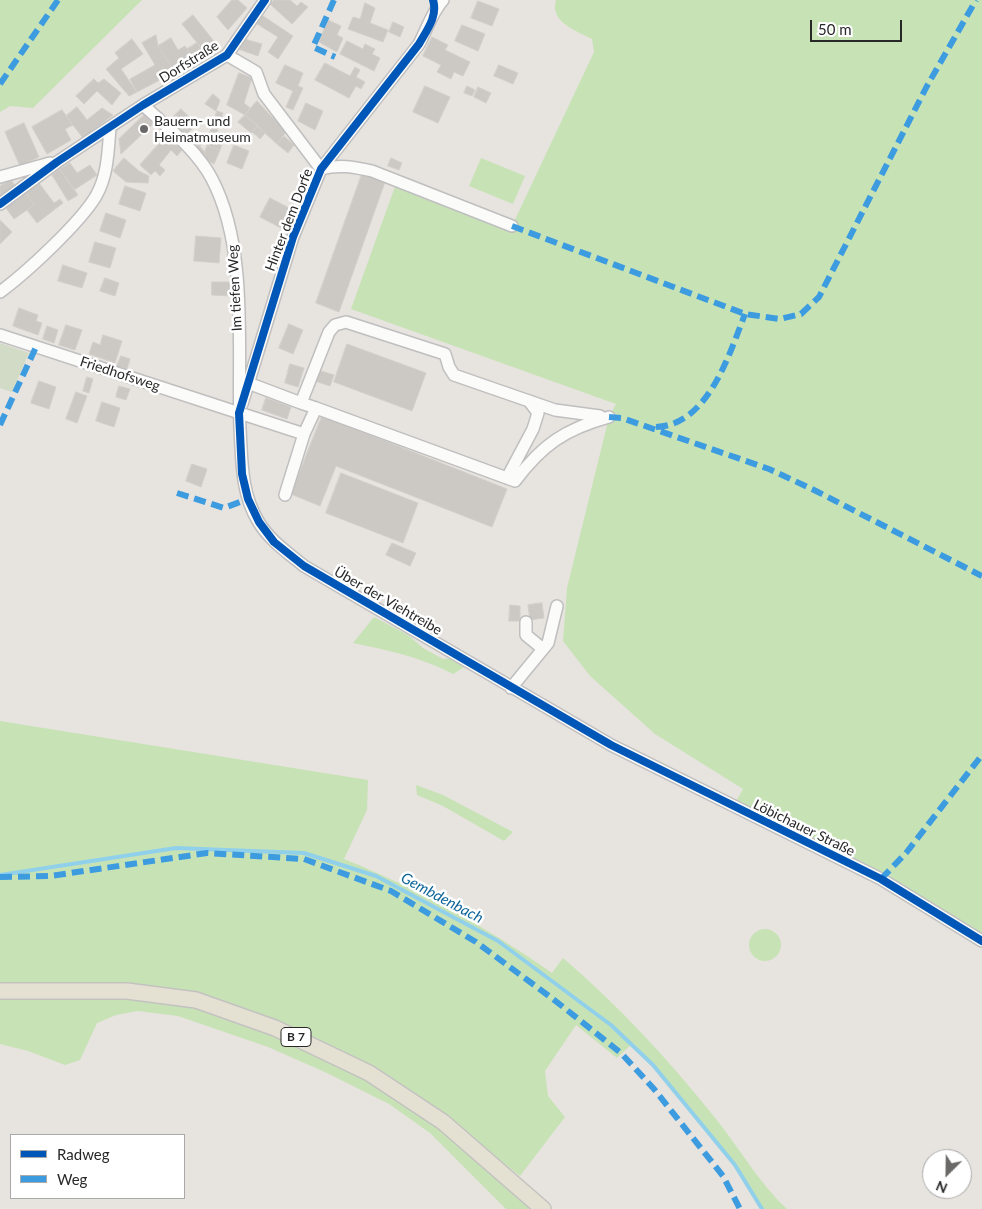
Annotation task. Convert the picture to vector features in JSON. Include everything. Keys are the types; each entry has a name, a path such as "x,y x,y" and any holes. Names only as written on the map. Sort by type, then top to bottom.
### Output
{"main road":[{"name":"B 7","path":"0,992 127,991 196,1000 275,1028 369,1073 444,1122 543,1209"}],"street":[{"name":"Dorfstraße","path":"57,162 143,105 227,55 265,0"},
{"name":"Hinter dem Dorfe","path":"239,413 293,236 321,169 392,76 419,44 431,22 437,3"},
{"path":"227,55 256,72 264,94 321,169 335,165 372,171 512,226"},
{"name":"Im tiefen Weg","path":"143,105 188,147 212,179 232,231 237,275 239,413"},
{"path":"0,292 15,281 71,226 96,196 108,163 110,128"},
{"path":"0,177 57,162"},
{"path":"0,204 57,162"},
{"path":"248,383 301,403 515,481 534,456 560,437 588,422 609,417 570,413 454,375 445,354 346,322 335,325 329,332 301,403"},
{"name":"Friedhofsweg","path":"0,335 304,434"},
{"path":"507,478 533,429 538,413 529,401"},
{"path":"285,495 304,434 316,408"},
{"name":"Über der Viehtreibe","path":"239,413 242,474 248,499 258,522 274,542 304,566 611,745"},
{"path":"511,688 548,643 558,606"},
{"path":"526,622 526,635 544,648"},
{"name":"Löbichauer Straße","path":"611,745 881,879 982,941"}],"green space":[{"path":"0,0 142,0 33,108 10,106 0,112"},
{"path":"556,0 982,0 982,941 881,879 733,807 743,789 655,734 590,676 563,641 567,588 609,417 616,404 351,309 397,181 512,226 594,52 592,39 572,29 560,20 555,8"},
{"path":"481,158 525,176 513,204 469,186"},
{"path":"0,343 29,353 12,392 0,388"},
{"path":"374,617 408,635 423,648 443,659 453,658 466,666 453,674 391,651 353,643"},
{"path":"0,721 368,780 367,810 344,859 371,870 451,910 503,940 552,973 563,958 624,1015 681,1076 716,1119 767,1188 787,1209 762,1209 735,1165 633,1043 617,1058 576,1025 545,1071 548,1096 565,1117 520,1176 419,1096 366,1063 263,1015 219,1001 0,991"},
{"path":"416,785 443,795 513,832 504,841 443,806 417,795"},
{"path":"765,929 771,930 776,934 780,939 780,951 776,956 771,960 765,961 759,960 754,956 750,951 749,945 750,939 754,934 759,930"},
{"path":"75,997 139,999 197,1008 291,1040 377,1085 439,1126 539,1209 506,1209 430,1133 389,1104 327,1073 268,1047 178,1016 138,1011 116,1015 97,1023 80,1060 65,1065 28,1051 0,1044 0,998"}],"building":[{"path":"232,0 238,0 247,8 228,30 217,17"},
{"path":"274,0 290,0 297,6 301,2 308,7 292,24 270,4"},
{"path":"478,1 499,9 492,26 471,18"},
{"path":"365,3 375,8 370,23 388,30 383,42 348,29 353,17 360,19"},
{"path":"260,14 293,36 278,59 268,52 278,37 254,22"},
{"path":"193,15 217,45 206,54 182,24"},
{"path":"328,20 341,26 337,35 343,38 337,52 319,42"},
{"path":"393,22 404,27 400,37 389,32"},
{"path":"462,25 485,34 478,51 455,41"},
{"path":"156,35 158,46 175,72 137,92 130,79 155,65 142,43"},
{"path":"432,37 448,45 445,50 470,62 463,76 454,72 451,79 437,72 441,65 423,56"},
{"path":"171,38 178,50 185,46 194,60 175,72 158,46"},
{"path":"241,38 262,44 258,56 238,49"},
{"path":"132,39 143,54 121,69 137,92 129,96 106,69 119,58 115,53"},
{"path":"347,41 363,49 365,44 375,49 372,54 380,58 374,71 340,54"},
{"path":"197,43 206,54 194,60 187,49"},
{"path":"325,63 350,76 355,67 360,70 356,77 365,82 361,89 356,86 349,98 315,80"},
{"path":"285,65 303,73 298,86 303,88 293,110 286,107 293,91 276,83"},
{"path":"499,65 518,73 513,84 494,76"},
{"path":"239,73 252,78 244,103 250,108 245,115 227,105"},
{"path":"94,79 98,83 104,79 121,93 112,105 97,91 84,104 76,96"},
{"path":"425,86 450,97 438,123 413,112"},
{"path":"467,86 475,90 472,96 464,93"},
{"path":"478,87 491,93 486,103 474,97"},
{"path":"213,94 220,100 216,111 205,104"},
{"path":"257,101 286,132 277,144 245,115"},
{"path":"306,103 323,111 315,130 298,121"},
{"path":"77,107 87,120 102,108 113,115 83,138 66,116"},
{"path":"181,109 197,124 186,135 170,120"},
{"path":"62,110 73,125 65,129 71,140 47,154 32,127"},
{"path":"217,111 223,113 216,135 210,133"},
{"path":"144,115 153,124 121,154 119,139"},
{"path":"245,115 258,126 251,133 238,122"},
{"path":"24,123 39,157 20,166 5,132"},
{"path":"258,126 262,130 257,136 252,132"},
{"path":"262,130 265,133 260,139 257,136"},
{"path":"212,133 224,138 220,150 207,146"},
{"path":"166,136 182,150 177,156 171,150 159,165 165,170 160,176 155,171 151,175 140,165"},
{"path":"284,136 294,145 288,153 277,144"},
{"path":"199,139 203,143 200,146 196,142"},
{"path":"196,142 205,152 203,158 192,146"},
{"path":"234,145 249,151 242,169 227,163"},
{"path":"207,146 220,150 214,164 203,158"},
{"path":"124,158 139,171 149,176 148,183 126,182 113,171"},
{"path":"391,158 402,163 399,170 388,166"},
{"path":"70,163 77,173 90,165 97,175 74,190 60,169"},
{"path":"60,169 78,195 68,201 52,175"},
{"path":"362,174 385,182 339,312 316,303"},
{"path":"11,180 16,187 0,196 0,186"},
{"path":"39,183 54,203 60,199 63,203 37,223 27,210 34,205 26,193"},
{"path":"125,186 146,193 140,211 119,204"},
{"path":"26,193 34,205 14,219 6,208"},
{"path":"270,198 291,209 281,228 260,217"},
{"path":"106,213 126,220 120,238 100,231"},
{"path":"0,220 12,232 0,244"},
{"path":"196,236 221,238 219,263 194,261"},
{"path":"95,242 116,248 110,268 89,262"},
{"path":"63,265 87,273 82,288 58,281"},
{"path":"105,278 119,283 115,296 100,291"},
{"path":"212,282 232,282 231,296 212,295"},
{"path":"19,308 38,315 36,321 42,323 38,335 13,326"},
{"path":"289,324 303,330 293,354 279,348"},
{"path":"66,325 82,330 75,350 59,345"},
{"path":"47,326 58,330 54,343 43,339"},
{"path":"103,335 122,341 115,363 89,354 93,342 100,345"},
{"path":"347,344 426,373 412,411 334,382"},
{"path":"121,356 130,359 127,369 117,366"},
{"path":"290,364 304,368 298,387 285,383"},
{"path":"318,370 334,375 330,386 315,381"},
{"path":"87,377 93,379 89,393 83,391"},
{"path":"39,381 56,387 49,409 31,403"},
{"path":"119,386 130,389 126,400 116,397"},
{"path":"76,392 87,396 77,423 66,419"},
{"path":"266,398 291,407 287,419 262,410"},
{"path":"102,402 120,408 114,427 96,421"},
{"path":"322,416 507,489 492,527 336,466 320,506 291,494"},
{"path":"192,464 207,469 201,487 186,481"},
{"path":"341,473 418,503 403,543 326,513"},
{"path":"392,543 416,553 410,566 386,555"},
{"path":"542,603 544,618 530,620 528,605"},
{"path":"510,605 520,606 520,621 509,621"}],"waterway":[{"name":"Gembdenbach","path":"0,875 176,848 304,853 376,876 498,941 611,1025 653,1065 735,1165 762,1209"}],"marked path":[{"path":"0,84 58,0"},
{"path":"334,0 313,47 335,57"},
{"path":"512,226 745,314 780,319 801,314 819,297 927,86 976,0"},
{"path":"656,427 674,423 690,414 703,401 724,367 745,314"},
{"path":"0,425 36,347"},
{"path":"609,417 622,418 769,469 982,576"},
{"path":"177,493 224,508 248,499"},
{"path":"881,879 906,853 982,755"},
{"path":"0,877 50,876 207,853 304,859 391,891 476,942 553,999 621,1053 654,1089 723,1176 740,1209"}],"cycle path":[{"path":"0,204 57,162 143,105 227,55 265,0"},
{"path":"433,0 433,17 419,44 321,169 293,237 239,413 242,474 248,499 259,522 274,542 304,566 611,745 881,879 982,941"}],"place":[{"name":"Bauern- und Heimatmuseum","path":"144,129"}]}
